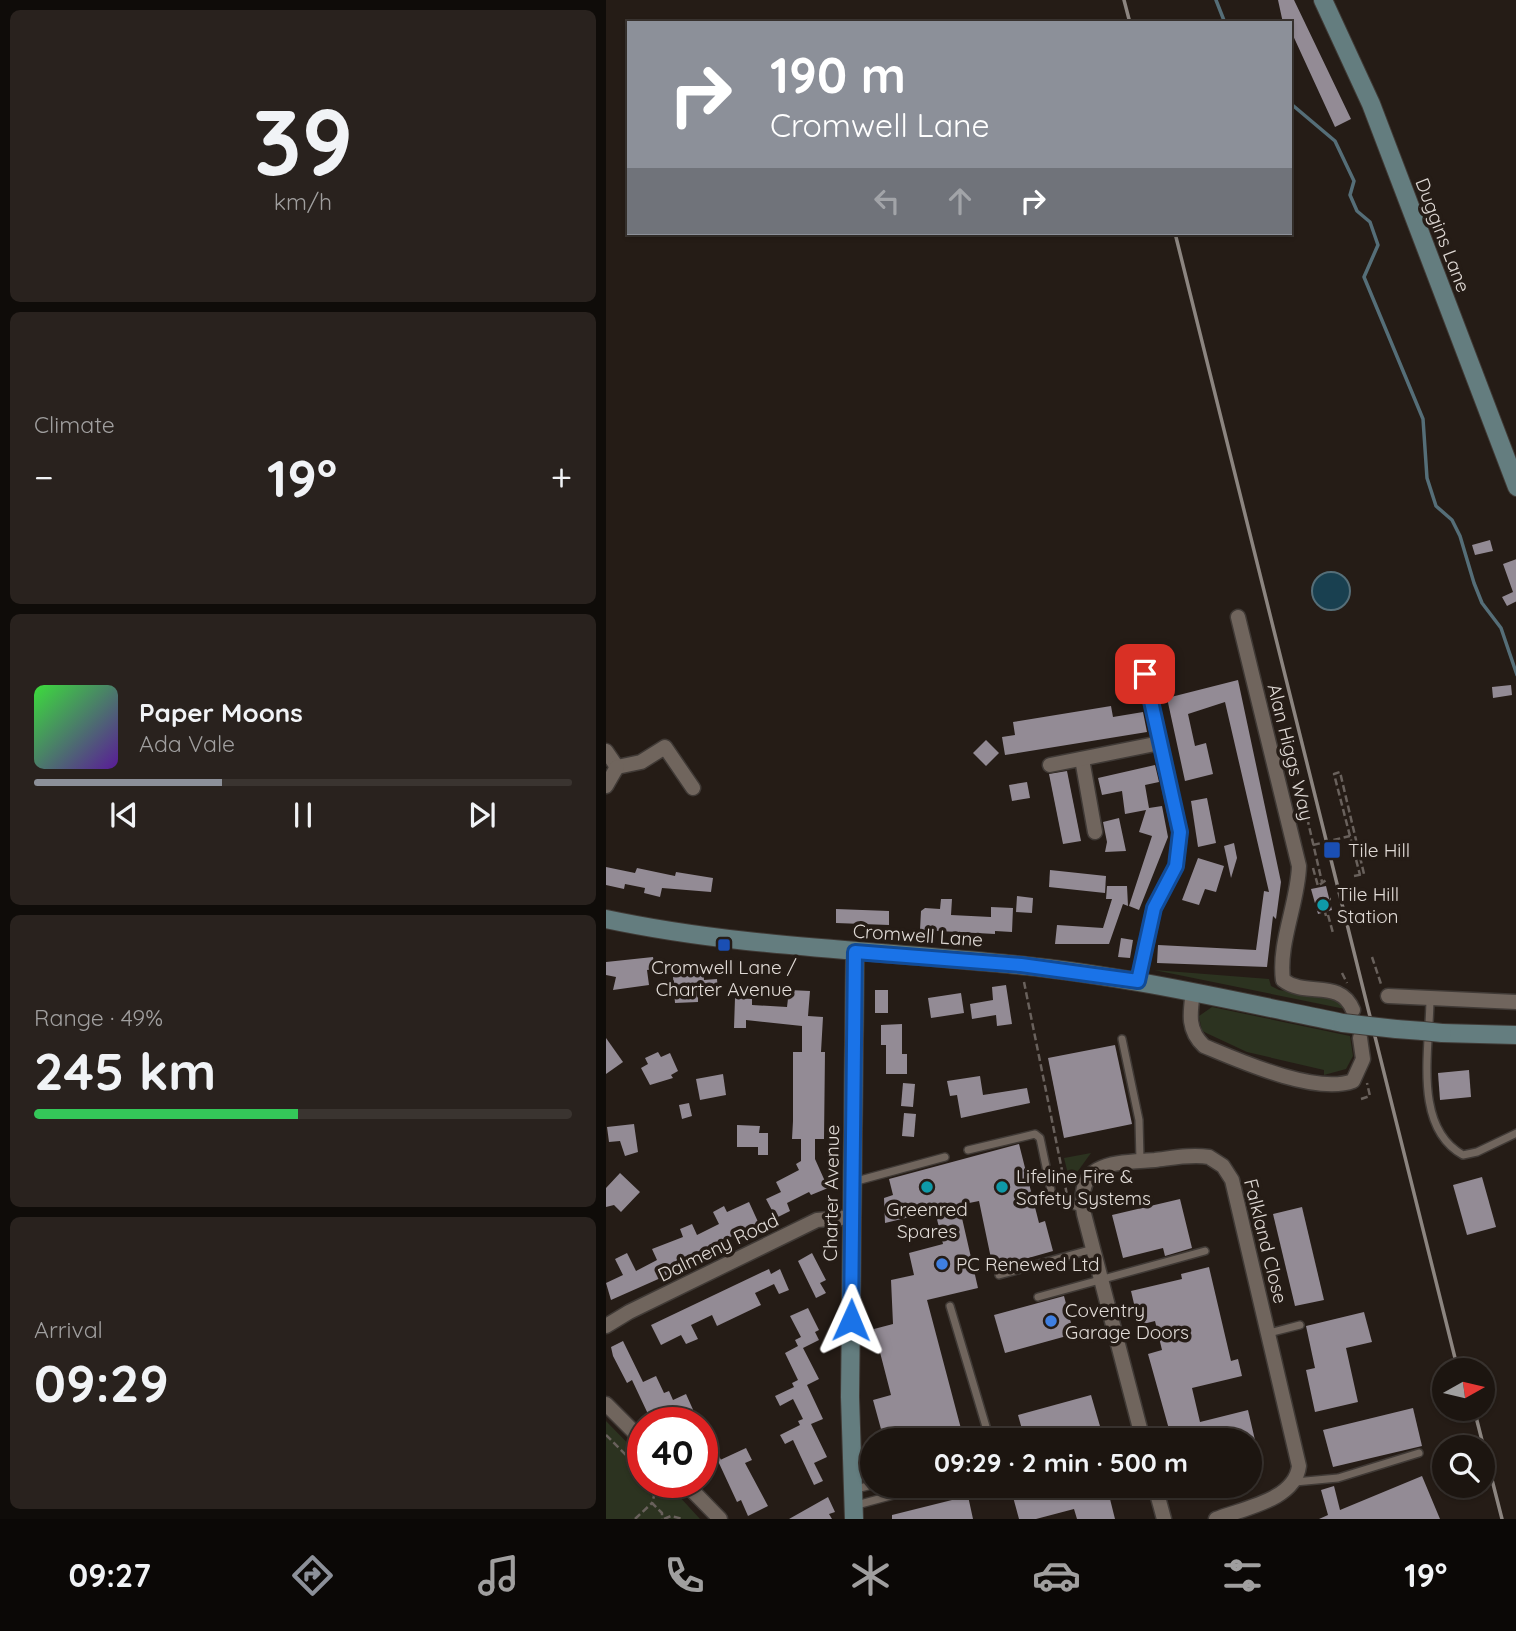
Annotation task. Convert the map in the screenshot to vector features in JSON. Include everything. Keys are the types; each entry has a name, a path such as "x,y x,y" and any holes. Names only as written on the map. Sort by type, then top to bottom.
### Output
{"street":[{"name":"Duggins Lane","path":"1323,0 1371,104 1517,487"},
{"name":"Alan Higgs Way","path":"1238,617 1299,866 1296,898 1283,960 1283,981 1291,987 1335,990 1348,999 1348,1017"},
{"path":"1138,981 1151,917 1180,851 1180,832 1145,674"},
{"path":"1050,765 1160,743"},
{"path":"606,786 617,767 641,762 665,747 693,788"},
{"path":"606,751 617,767"},
{"path":"1082,759 1095,832"},
{"name":"Cromwell Lane","path":"606,919 746,943 1021,965 1138,981 1348,1017 1396,1029 1517,1035"},
{"name":"Charter Avenue","path":"853,1505 855,952"},
{"path":"1193,992 1190,1024 1195,1037 1203,1046 1296,1078 1340,1086 1353,1081 1363,1059 1360,1038"},
{"path":"1388,996 1517,1002"},
{"name":"Falkland Close","path":"1140,1428 1093,1249 1076,1207 1084,1187 1095,1171 1108,1164 1202,1156 1214,1159 1227,1170 1232,1180 1297,1453 1299,1466 1294,1482"},
{"name":"Dalmeny Road","path":"606,1326 629,1312 817,1220 852,1217"},
{"path":"606,1404 627,1425"},
{"path":"1216,1519 1278,1495 1294,1482"},
{"path":"700,1498 720,1519"},
{"path":"1158,1498 1164,1519"}],"lane":[{"path":"1430,998 1428,1089 1431,1115 1442,1138 1463,1156 1517,1133"},
{"path":"1122,1039 1139,1120 1140,1161"},
{"path":"968,1150 1035,1134 1040,1138 1053,1200 1076,1207"},
{"path":"853,1182 945,1157"},
{"path":"999,1275 1093,1249"},
{"path":"1038,1297 1205,1251"},
{"path":"950,1306 986,1428"},
{"path":"1269,1333 1300,1325"},
{"path":"1294,1482 1338,1478 1419,1453"},
{"path":"853,1505 880,1498"}],"path":[{"path":"1354,876 1360,875 1364,874 1340,772 1335,774 1360,875"},
{"path":"1299,782 1314,845 1324,881 1318,886 1293,784 1299,782"},
{"path":"1314,845 1350,836"},
{"path":"1326,915 1333,933"},
{"path":"1372,957 1388,996"},
{"path":"1021,965 1076,1207"},
{"path":"606,1434 627,1456"},
{"path":"635,1519 652,1503 653,1498"},
{"path":"652,1503 662,1513 663,1519 671,1516 682,1519"}],"green space":[{"path":"1154,970 1269,979 1271,986 1279,990 1333,998 1345,1009"},
{"path":"1212,1007 1350,1036 1353,1056 1346,1069 1324,1075 1324,1070 1247,1052 1202,1031 1199,1016"},
{"path":"1091,1153 1070,1182 1064,1158"},
{"path":"606,1421 627,1443 627,1498 681,1498 700,1519 606,1519"}],"water":[{"path":"1331,572 1344,578 1350,591 1344,604 1331,610 1318,604 1312,591 1318,578"}],"building":[{"path":"1278,0 1294,0 1351,119 1335,127 1292,33 1292,21 1283,21"},
{"path":"1490,540 1493,551 1475,555 1472,545"},
{"path":"1517,559 1517,601 1507,606 1502,597 1513,592 1503,564"},
{"path":"1238,680 1281,882 1276,919 1273,916 1267,967 1157,963 1158,945 1256,950 1264,891 1269,892 1225,702 1188,714 1195,746 1206,743 1213,774 1185,781 1167,698"},
{"path":"1511,685 1512,695 1493,698 1492,687"},
{"path":"1111,706 1113,717 1143,712 1147,732 1005,755 1002,737 1015,735 1013,722"},
{"path":"986,740 999,753 986,766 973,753"},
{"path":"1155,765 1159,782 1145,785 1149,808 1162,806 1168,837 1139,910 1129,906 1152,836 1139,832 1146,810 1125,814 1122,791 1102,795 1098,778"},
{"path":"1067,771 1081,841 1063,844 1049,774"},
{"path":"1027,782 1030,798 1012,801 1009,785"},
{"path":"1207,798 1216,843 1198,847 1191,801"},
{"path":"1119,818 1126,851 1105,852 1107,842 1103,822"},
{"path":"1234,843 1237,858 1231,878 1224,846"},
{"path":"1198,858 1224,866 1216,892 1205,889 1199,905 1182,900"},
{"path":"606,867 635,873 637,868 675,876 676,872 713,878 711,892 662,888 660,897 644,893 645,888 625,884 624,889 606,885"},
{"path":"1050,870 1106,876 1105,893 1049,887"},
{"path":"1107,886 1127,886 1128,906 1123,904 1109,944 1055,944 1057,925 1103,928 1112,899 1106,899"},
{"name":"Tile Hill Station","path":"1326,886 1332,910 1318,914 1311,889"},
{"path":"1017,896 1033,898 1032,913 1016,912"},
{"path":"941,899 952,899 951,915 991,917 991,907 1013,908 1012,932 995,931 995,934 920,930 921,911 925,908 940,909"},
{"path":"836,909 889,911 889,925 836,923"},
{"path":"1121,938 1133,940 1130,958 1118,957"},
{"path":"653,957 655,969 647,970 649,985 613,990 616,977 606,975 606,962"},
{"path":"703,969 704,980 717,979 718,992 698,993 698,1002 675,1003 673,977 679,977 679,971"},
{"path":"1006,985 1012,1024 997,1026 996,1015 972,1019 970,1004 993,1000 992,987"},
{"path":"789,990 810,991 808,1016 823,1017 821,1052 825,1052 824,1139 815,1139 815,1159 828,1188 811,1195 809,1192 787,1203 790,1211 776,1218 766,1199 781,1192 776,1182 799,1170 796,1164 801,1161 801,1139 792,1139 793,1052 802,1052 802,1026 746,1020 746,1028 734,1028 735,998 752,999 752,1005 787,1007"},
{"path":"875,990 888,990 888,1013 875,1013"},
{"path":"961,993 964,1013 931,1018 928,998"},
{"path":"902,1024 902,1054 907,1054 907,1074 886,1074 886,1045 881,1045 881,1025"},
{"path":"606,1038 623,1062 606,1074"},
{"path":"1115,1045 1132,1124 1064,1138 1048,1058"},
{"path":"658,1052 661,1057 670,1053 678,1071 671,1075 673,1078 650,1085 641,1068 648,1064 645,1058"},
{"path":"1469,1070 1471,1097 1440,1100 1438,1073"},
{"path":"723,1074 726,1095 700,1100 696,1079"},
{"path":"980,1076 983,1095 1027,1088 1030,1103 961,1118 957,1095 950,1096 947,1081"},
{"path":"903,1083 915,1084 913,1107 901,1106"},
{"path":"689,1103 692,1116 682,1119 679,1105"},
{"path":"904,1113 916,1114 914,1137 902,1136"},
{"path":"634,1124 638,1152 625,1156 620,1141 609,1142 607,1127"},
{"path":"737,1125 760,1126 759,1133 768,1133 768,1155 758,1155 758,1147 737,1147"},
{"path":"1019,1144 1039,1223 1045,1221 1053,1251 993,1268 979,1201 959,1205 978,1288 927,1300 961,1428 881,1428 873,1400 891,1395 874,1329 893,1324 891,1280 914,1275 909,1253 943,1244 935,1211 885,1223 884,1198 893,1195 889,1179"},
{"path":"620,1173 640,1192 621,1212 614,1205 606,1207 606,1188"},
{"path":"1482,1177 1496,1227 1467,1235 1453,1185"},
{"path":"1180,1199 1192,1248 1165,1256 1163,1248 1123,1258 1112,1215"},
{"path":"749,1202 759,1224 695,1253 699,1261 611,1300 606,1283 623,1275 615,1259 627,1253 636,1271 657,1260 652,1249 683,1237 680,1229 692,1224 697,1235 719,1224 713,1212 724,1206 727,1212"},
{"path":"1302,1207 1324,1300 1295,1306 1273,1214"},
{"path":"812,1253 826,1280 820,1283 826,1293 816,1298 798,1261"},
{"path":"1209,1267 1231,1361 1238,1359 1242,1376 1192,1388 1200,1422 1248,1410 1252,1428 1169,1428 1148,1354 1162,1350 1155,1321 1139,1325 1131,1291 1182,1279 1181,1274"},
{"path":"769,1269 771,1274 780,1269 789,1290 779,1294 774,1284 755,1293 761,1305 717,1326 712,1315 691,1325 698,1339 686,1344 681,1335 661,1345 651,1325"},
{"path":"1064,1296 1074,1334 1005,1353 994,1315"},
{"path":"808,1308 819,1330 815,1332 819,1340 803,1348 819,1379 807,1385 823,1419 811,1424 827,1457 814,1463 823,1481 814,1485 793,1440 785,1444 780,1435 800,1425 798,1421 803,1419 793,1399 780,1406 775,1396 794,1387 792,1383 798,1380 785,1353 798,1346 795,1340 801,1337 790,1316"},
{"path":"1364,1312 1372,1342 1346,1348 1358,1402 1315,1412 1306,1370 1315,1368 1306,1326"},
{"path":"623,1341 643,1382 656,1376 664,1393 669,1391 673,1400 686,1394 692,1407 645,1407 632,1380 627,1383 611,1347"},
{"path":"1091,1395 1101,1428 1022,1428 1018,1415"},
{"path":"1413,1408 1422,1446 1333,1467 1323,1430"},
{"path":"746,1448 752,1460 745,1463 768,1506 748,1516 741,1500 737,1502 718,1461"},
{"path":"1422,1476 1440,1519 1319,1519 1328,1515 1321,1490 1334,1486 1340,1510"},
{"path":"828,1497 835,1512 829,1514 832,1519 789,1519"},
{"path":"968,1498 973,1519 892,1519 892,1515"},
{"path":"1013,1498 1114,1498 1110,1499 1115,1519 1077,1519 1074,1509 1036,1519 1019,1519"}],"waterway":[{"path":"1216,0 1224,21"},
{"path":"1292,105 1335,141 1354,181 1350,195 1357,211 1370,222 1378,245 1364,277 1423,419 1427,478 1436,506 1452,520 1460,536 1482,603 1501,628 1517,675"}],"railway":[{"path":"1124,0 1129,21"},
{"path":"1175,235 1455,1358"},
{"path":"1477,1421 1502,1519"}],"place":[{"name":"Tile Hill","path":"1332,850"},
{"name":"Tile Hill Station","path":"1323,905"},
{"name":"Cromwell Lane / Charter Avenue","path":"724,945"},
{"name":"Greenred Spares","path":"927,1187"},
{"name":"Lifeline Fire & Safety Systems","path":"1002,1187"},
{"name":"PC Renewed Ltd","path":"942,1264"},
{"name":"Coventry Garage Doors","path":"1051,1321"}],"route":[{"path":"851,1320 855,952 1021,965 1138,981 1148,926 1154,908 1176,866 1180,851 1180,832 1145,674"}]}
